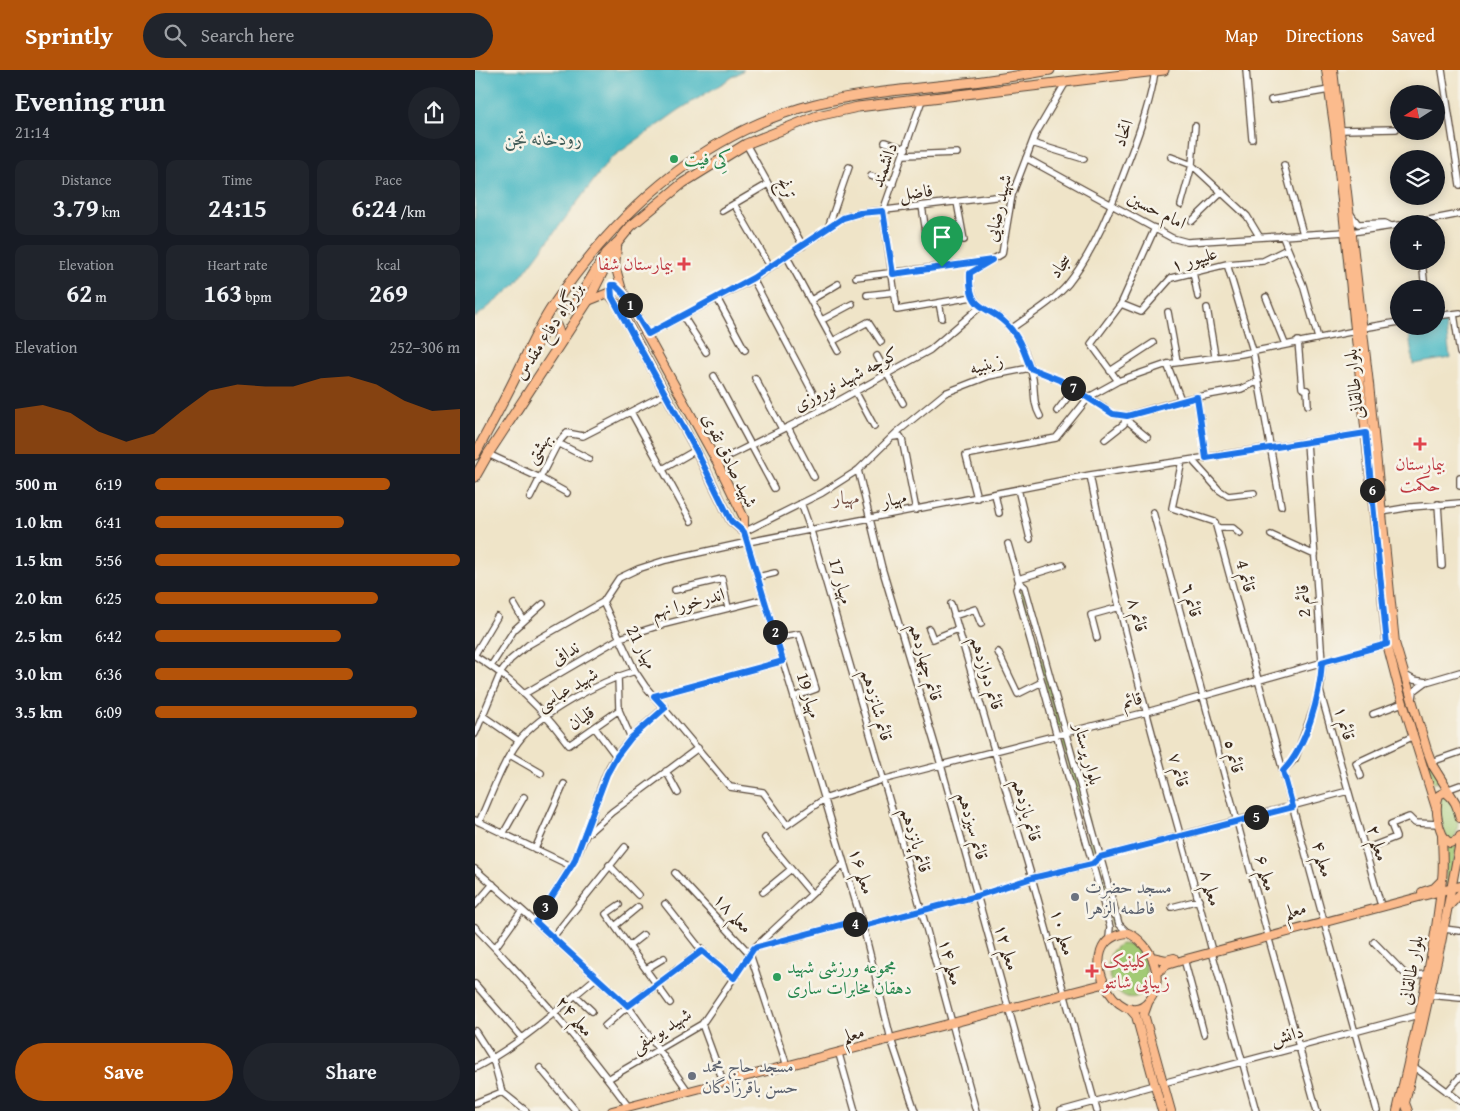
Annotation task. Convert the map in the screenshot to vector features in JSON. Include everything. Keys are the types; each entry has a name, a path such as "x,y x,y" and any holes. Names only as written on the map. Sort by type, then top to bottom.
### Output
{"highway":[{"name":"بزرگراه دفاع مقدس","path":"475,454 540,329 560,298 603,243 645,197 685,164 741,131 788,112 867,93 966,83 1051,70"},
{"name":"بزرگراه دفاع مقدس","path":"475,477 554,351 588,301 618,242 631,226 683,183 746,144 817,116 863,106 1160,70"}],"main road":[{"path":"1107,77 1130,70"},
{"name":"بلوار طالقانی","path":"1326,70 1382,512 1395,643 1401,669 1431,762 1449,789 1456,803 1460,818"},
{"name":"بلوار طالقانی","path":"1333,70 1350,212 1347,231"},
{"path":"560,298 562,309 571,308 606,253 631,226"},
{"name":"شهید صادق تقوی","path":"618,242 615,265 624,294 648,334 717,462 744,518 744,532"},
{"path":"612,297 611,285 615,285 624,294"},
{"path":"588,301 608,293 612,297"},
{"name":"شهید صادق تقوی","path":"612,297 696,450 731,521 744,532"},
{"path":"505,399 548,326 552,325 557,326 559,331 554,351"},
{"name":"بلوار طالقانی","path":"1367,398 1366,433 1387,644 1442,834 1442,880 1438,908 1418,1015 1397,1111"},
{"path":"1428,781 1434,785 1438,784 1440,781 1437,771"},
{"path":"1436,808 1437,800 1445,792 1456,803"},
{"path":"1442,834 1450,843 1459,839 1460,836"},
{"name":"بلوار طالقانی","path":"1406,1108 1413,1066 1444,929 1450,889 1459,863 1460,842"},
{"name":"معلم","path":"1324,920 1380,902 1434,888 1442,880"},
{"name":"معلم","path":"1152,956 1166,960 1212,950 1324,920 1440,893 1460,886"},
{"path":"1448,907 1460,894"},
{"path":"1419,897 1434,901 1438,908"},
{"path":"1162,1111 1136,1016 1129,1008 1113,998 1103,984 1101,955 1109,938 1118,934 1128,933 1144,943 1152,956 1156,973 1156,986 1144,1014 1171,1111"},
{"name":"معلم","path":"1156,973 1167,965 1212,950"},
{"name":"معلم","path":"612,1111 723,1081 839,1054 1008,1007 1103,984"},
{"path":"1129,1008 1148,1003"},
{"path":"1155,1085 1163,1083"}],"street":[{"name":"اتحاد","path":"1113,204 1160,70"},
{"path":"1247,70 1252,138"},
{"path":"1442,70 1460,185"},
{"name":"شهید رضایی","path":"1040,416 1035,407 1030,368 1023,347 1001,318 980,307 973,297 970,273 1002,254 1012,195 1032,143 1066,82"},
{"path":"1271,100 1329,90"},
{"name":"دانشمند","path":"883,211 922,100"},
{"path":"1181,205 1192,165 1195,126"},
{"path":"1341,130 1390,129"},
{"path":"885,142 905,152 957,153"},
{"path":"1032,143 1084,159"},
{"name":"ترنج","path":"746,144 803,246"},
{"path":"1171,157 1192,165 1247,216 1259,236"},
{"name":"امام حسین","path":"1026,158 1172,238 1187,242 1347,231 1390,226"},
{"path":"1284,165 1303,234"},
{"path":"828,228 849,167"},
{"path":"871,176 893,184"},
{"path":"723,211 768,184"},
{"path":"1193,220 1221,192"},
{"name":"فاضل","path":"648,334 753,278 843,218 860,213 1012,195"},
{"path":"957,202 964,240"},
{"path":"734,204 767,261"},
{"name":"سجاد","path":"1011,329 1057,295 1067,284 1095,242 1113,204"},
{"path":"922,206 927,239"},
{"path":"883,211 897,310 973,297"},
{"path":"1350,212 1358,224 1385,223 1390,226"},
{"path":"1445,217 1460,214"},
{"path":"1118,382 1091,344 1121,304 1155,228"},
{"path":"1281,235 1303,286 1318,338"},
{"name":"علیپور ۱","path":"1121,304 1141,312 1171,278 1227,264 1263,261 1287,249"},
{"path":"787,257 838,351"},
{"path":"855,277 893,274 992,260"},
{"path":"1227,264 1253,350 1272,447 1281,506"},
{"path":"1193,272 1199,297"},
{"path":"753,278 821,410"},
{"path":"811,300 838,284"},
{"path":"867,295 895,292"},
{"path":"717,298 745,350"},
{"path":"1267,298 1285,344"},
{"path":"939,303 943,318"},
{"path":"821,320 852,304"},
{"name":"کوچه شهید نوروزی","path":"717,462 821,410 930,350 980,307"},
{"path":"1207,308 1215,356"},
{"path":"1167,312 1177,361"},
{"path":"1457,313 1460,353"},
{"path":"683,316 706,352"},
{"path":"833,341 868,322 881,342"},
{"path":"977,498 966,456 1055,438 1089,397 1118,382 1177,361 1299,342 1390,324"},
{"path":"1299,342 1302,388 1307,390 1308,404"},
{"path":"1110,371 1153,343"},
{"path":"877,356 903,404"},
{"path":"1167,364 1181,400"},
{"name":"زینبیه","path":"744,532 801,503 858,470 890,438 945,393 989,376 1030,368 1089,397 1113,414 1127,416"},
{"path":"714,376 774,488"},
{"path":"755,378 815,477"},
{"path":"1127,416 1181,400 1241,389 1259,381"},
{"path":"1057,411 1074,389"},
{"path":"855,392 874,426"},
{"name":"بهشتی","path":"488,454 540,478 558,443 567,433 583,436 665,394"},
{"path":"1197,397 1206,458"},
{"path":"631,412 691,521"},
{"path":"1127,416 1130,423 1147,437"},
{"path":"1105,439 1124,424 1127,416"},
{"name":"مهیار","path":"475,734 501,672 528,645 603,602 619,578 638,569 666,560 748,542 869,520 1090,475 1366,433"},
{"path":"890,438 899,436 902,439 916,510"},
{"name":"قائم 2","path":"1307,442 1322,662"},
{"path":"558,443 589,459"},
{"path":"663,469 696,450"},
{"path":"1191,460 1228,496 1254,493"},
{"path":"1182,461 1172,508 1215,522 1217,528 1233,528 1239,534"},
{"name":"قائم چهاردهم","path":"858,470 882,568 941,765"},
{"name":"قائم ٨","path":"1090,475 1100,525 1147,712"},
{"path":"530,498 540,478 567,493"},
{"path":"1460,478 1460,486"},
{"path":"1018,490 1029,539"},
{"path":"995,494 999,513"},
{"name":"مهیار 17","path":"801,503 842,638"},
{"path":"1382,512 1438,504 1460,503"},
{"path":"1438,504 1442,566"},
{"name":"قائم ٦","path":"1153,512 1203,696"},
{"name":"قائم 4","path":"1217,528 1283,771"},
{"name":"مهیار 19","path":"744,532 824,799"},
{"path":"1271,535 1315,555"},
{"name":"بلوار پرستار","path":"1008,544 1018,581 1016,589 1111,927 1109,938"},
{"path":"1018,581 1063,565"},
{"path":"758,576 775,573"},
{"path":"675,590 722,579 728,608"},
{"name":"بلوار پرستار","path":"1018,581 1025,587 1119,924 1128,933"},
{"name":"اندرخورا نهم","path":"620,638 661,624 765,599"},
{"name":"مهیار 21","path":"603,602 635,672 730,786 763,792 787,825 824,799"},
{"path":"514,604 524,621"},
{"path":"491,666 514,630 543,604"},
{"name":"قائم دوازدهم","path":"951,604 994,750"},
{"path":"1097,638 1091,615 1121,607"},
{"path":"954,616 975,609 981,624"},
{"path":"475,655 497,617"},
{"path":"929,630 933,639 958,629"},
{"path":"776,638 799,634 816,689 794,697"},
{"name":"ندافی","path":"524,694 620,638"},
{"name":"قائم شانزدهم","path":"842,638 883,780"},
{"name":"قائم","path":"824,799 883,780 1147,712 1387,644"},
{"path":"998,652 1018,694 1042,682"},
{"name":"قلیان","path":"475,655 501,672 546,715 569,745 619,710"},
{"path":"654,696 783,661"},
{"name":"قائم ١","path":"1322,662 1320,691 1348,791"},
{"path":"1401,669 1405,676 1426,682"},
{"name":"شهید عباسی","path":"477,821 510,754 519,741 546,715 618,676 635,672"},
{"path":"1413,708 1414,691 1426,682 1460,672"},
{"path":"618,676 619,710 631,738"},
{"path":"1283,771 1295,759 1320,691"},
{"name":"قائم ٥","path":"1203,696 1237,822"},
{"path":"1373,714 1403,703"},
{"path":"536,922 571,866 586,835 607,774 617,756 631,738 665,708"},
{"name":"قائم ٧","path":"1147,712 1182,837"},
{"path":"483,716 519,741"},
{"path":"595,728 617,756"},
{"path":"1361,776 1356,763 1414,736"},
{"path":"586,835 698,748"},
{"name":"قائم یازدهم","path":"994,750 1032,878"},
{"path":"1431,762 1460,752"},
{"path":"510,754 541,773"},
{"name":"قائم سیزدهم","path":"941,765 977,896"},
{"path":"666,771 678,792"},
{"name":"معلم ۴","path":"1283,771 1377,1111"},
{"name":"قائم پانزدهم","path":"883,780 921,909"},
{"path":"535,849 564,784"},
{"path":"1449,789 1460,785"},
{"path":"754,948 848,923 863,926 921,909 977,896 1032,878 1092,864 1100,857 1182,837 1348,791"},
{"name":"معلم ٢","path":"1348,791 1380,902"},
{"path":"503,834 524,797"},
{"name":"معلم ۱۶","path":"824,799 863,926 891,1039 909,1086 915,1111"},
{"path":"1365,849 1396,836 1391,824 1409,817 1415,823 1439,824"},
{"path":"477,821 571,866"},
{"name":"معلم ۶","path":"1237,822 1317,1111"},
{"name":"معلم ۸","path":"1182,837 1256,1111"},
{"path":"765,838 812,894"},
{"path":"553,937 609,865 625,848"},
{"name":"شهید یوسفی","path":"608,1079 702,1024 754,948 844,864"},
{"path":"609,865 638,895"},
{"path":"475,869 628,1006 688,1091"},
{"path":"763,892 791,869"},
{"name":"معلم ۱۸","path":"675,873 750,954 787,1066"},
{"name":"معلم ١٠","path":"1032,878 1097,1111"},
{"path":"475,905 493,884"},
{"name":"معلم ١٢","path":"977,896 1037,1111"},
{"path":"1172,907 1199,900"},
{"path":"665,904 702,951 734,978"},
{"path":"619,905 606,914 671,1002"},
{"path":"615,926 638,907"},
{"name":"معلم ۱۴","path":"921,909 976,1111"},
{"path":"495,948 522,910"},
{"name":"معلم ۲۴","path":"475,927 553,1013 631,1105 640,1111"},
{"path":"1444,929 1460,931"},
{"path":"629,946 643,935"},
{"path":"1374,942 1407,976 1426,974"},
{"path":"605,1026 628,1006 658,986 702,951"},
{"path":"646,970 664,958"},
{"path":"1185,960 1204,1034"},
{"path":"475,1068 493,1059 522,1038 597,977"},
{"path":"475,984 522,1038"},
{"path":"575,995 592,1011"},
{"path":"1429,995 1460,998"},
{"name":"دانش","path":"1163,1083 1418,1015"},
{"path":"702,1024 723,1081"},
{"path":"475,1031 493,1059 502,1092 526,1111"},
{"path":"839,1054 855,1111"},
{"path":"1413,1066 1460,1101"},
{"path":"540,1068 576,1111"},
{"path":"1447,1092 1460,1077"},
{"path":"1061,1111 1155,1085"},
{"path":"475,1102 502,1092"}],"green space":[{"path":"1350,236 1394,643 1438,778 1438,782 1434,783 1430,780 1392,661 1347,237"},
{"path":"1022,590 1062,728 1058,729 1020,592"},
{"path":"1067,741 1096,849 1092,850 1062,742"},
{"path":"1445,795 1454,804 1458,819 1456,834 1451,841 1444,833 1441,821 1440,798"},
{"path":"1457,846 1450,883 1446,885 1445,849"},
{"path":"1097,865 1100,865 1117,925 1113,926"},
{"path":"1121,944 1129,945 1136,949 1141,954 1146,968 1147,976 1144,992 1134,997 1125,996 1117,991 1109,971 1109,960 1113,950"}],"water":[{"name":"رودخانه تجن","path":"475,70 744,70 679,110 610,159 514,286 475,318"},
{"path":"1445,320 1450,358 1413,364 1409,335 1445,335"}],"place":[{"name":"کِی فیت","path":"674,159"},
{"name":"بیمارستان شفا","path":"684,264"},
{"name":"بیمارستان حکمت","path":"1420,444"},
{"name":"مسجد حضرت فاطمه الزهرا","path":"1075,897"},
{"name":"کلینیک زیبایی شانتو","path":"1092,971"},
{"name":"مجموعه ورزشی شهید دهقان مخابرات ساری","path":"777,977"},
{"name":"مسجد حاج محمد حسن باقرزادگان","path":"692,1076"}],"district":[{"name":"مهیار","path":"846,497"}],"route":[{"path":"883,211 893,274 942,267 992,260 970,273 971,296 980,307 1001,318 1011,329 1023,347 1030,368 1060,380 1113,414 1127,416 1197,397 1206,458 1366,433 1387,644 1322,662 1320,691 1295,759 1283,771 1293,807 1100,857 1092,864 1032,878 977,896 921,909 863,926 848,923 754,948 734,978 702,951 658,986 628,1006 536,922 574,862 586,835 607,774 617,756 631,738 665,708 654,696 783,661 744,532 731,521 696,450 612,297 611,285 615,285 624,294 648,334 753,278 843,218 860,213 883,211"}]}
